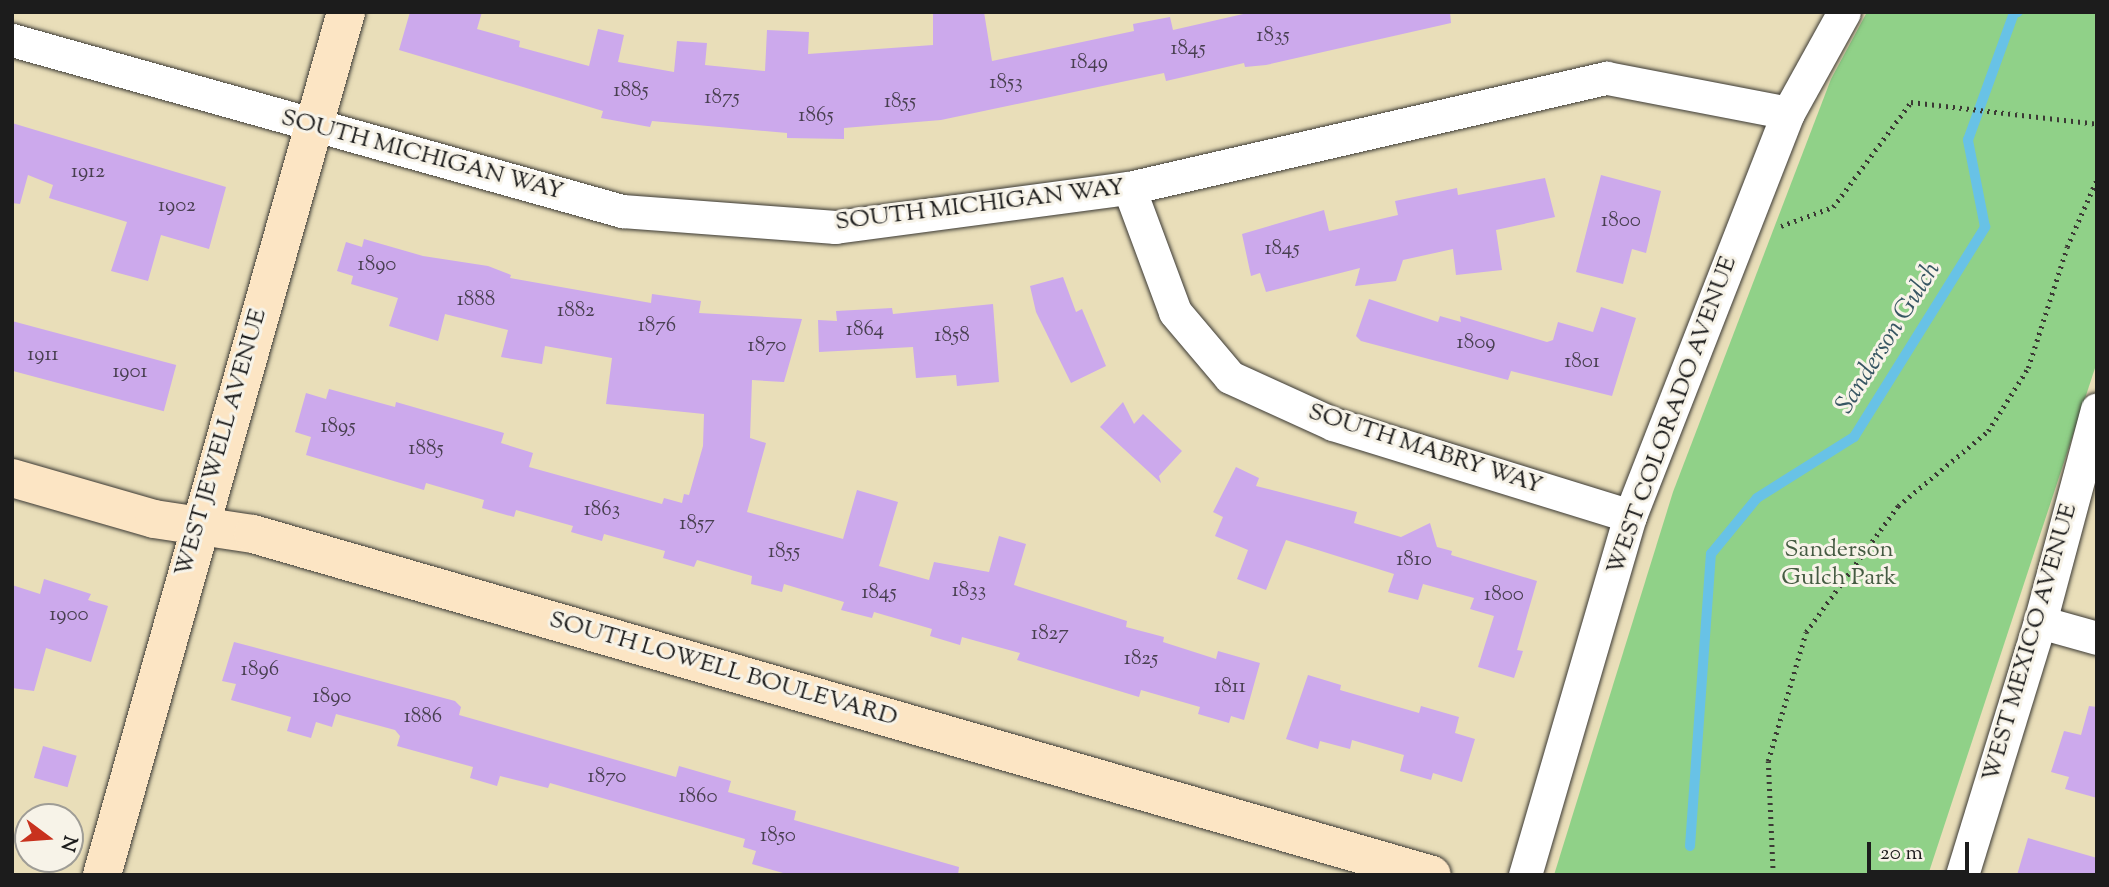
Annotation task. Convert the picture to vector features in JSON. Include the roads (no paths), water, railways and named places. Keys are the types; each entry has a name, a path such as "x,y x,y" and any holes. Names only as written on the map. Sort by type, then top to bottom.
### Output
{"street":[{"name":"WEST JEWELL AVENUE","path":"102,875 198,525 346,12"},
{"name":"WEST COLORADO AVENUE","path":"1525,875 1630,516 1788,113 1844,12"},
{"name":"SOUTH MICHIGAN WAY","path":"12,40 312,127 622,211 835,228 1129,188 1607,78 1788,113"},
{"name":"SOUTH MABRY WAY","path":"1129,188 1175,312 1230,377 1333,424 1630,516"},
{"name":"WEST MEXICO AVENUE","path":"1962,875 2040,622 2097,410"},
{"name":"SOUTH LOWELL BOULEVARD","path":"12,478 154,519 253,534 1432,875"},
{"path":"2040,622 2097,638"}],"waterway":[{"name":"Sanderson Gulch","path":"1690,846 1711,554 1757,498 1854,437 1985,227 1968,140 2014,13 2018,12"}],"park label":[{"name":"Sanderson Gulch Park","path":"1839,565"}]}
